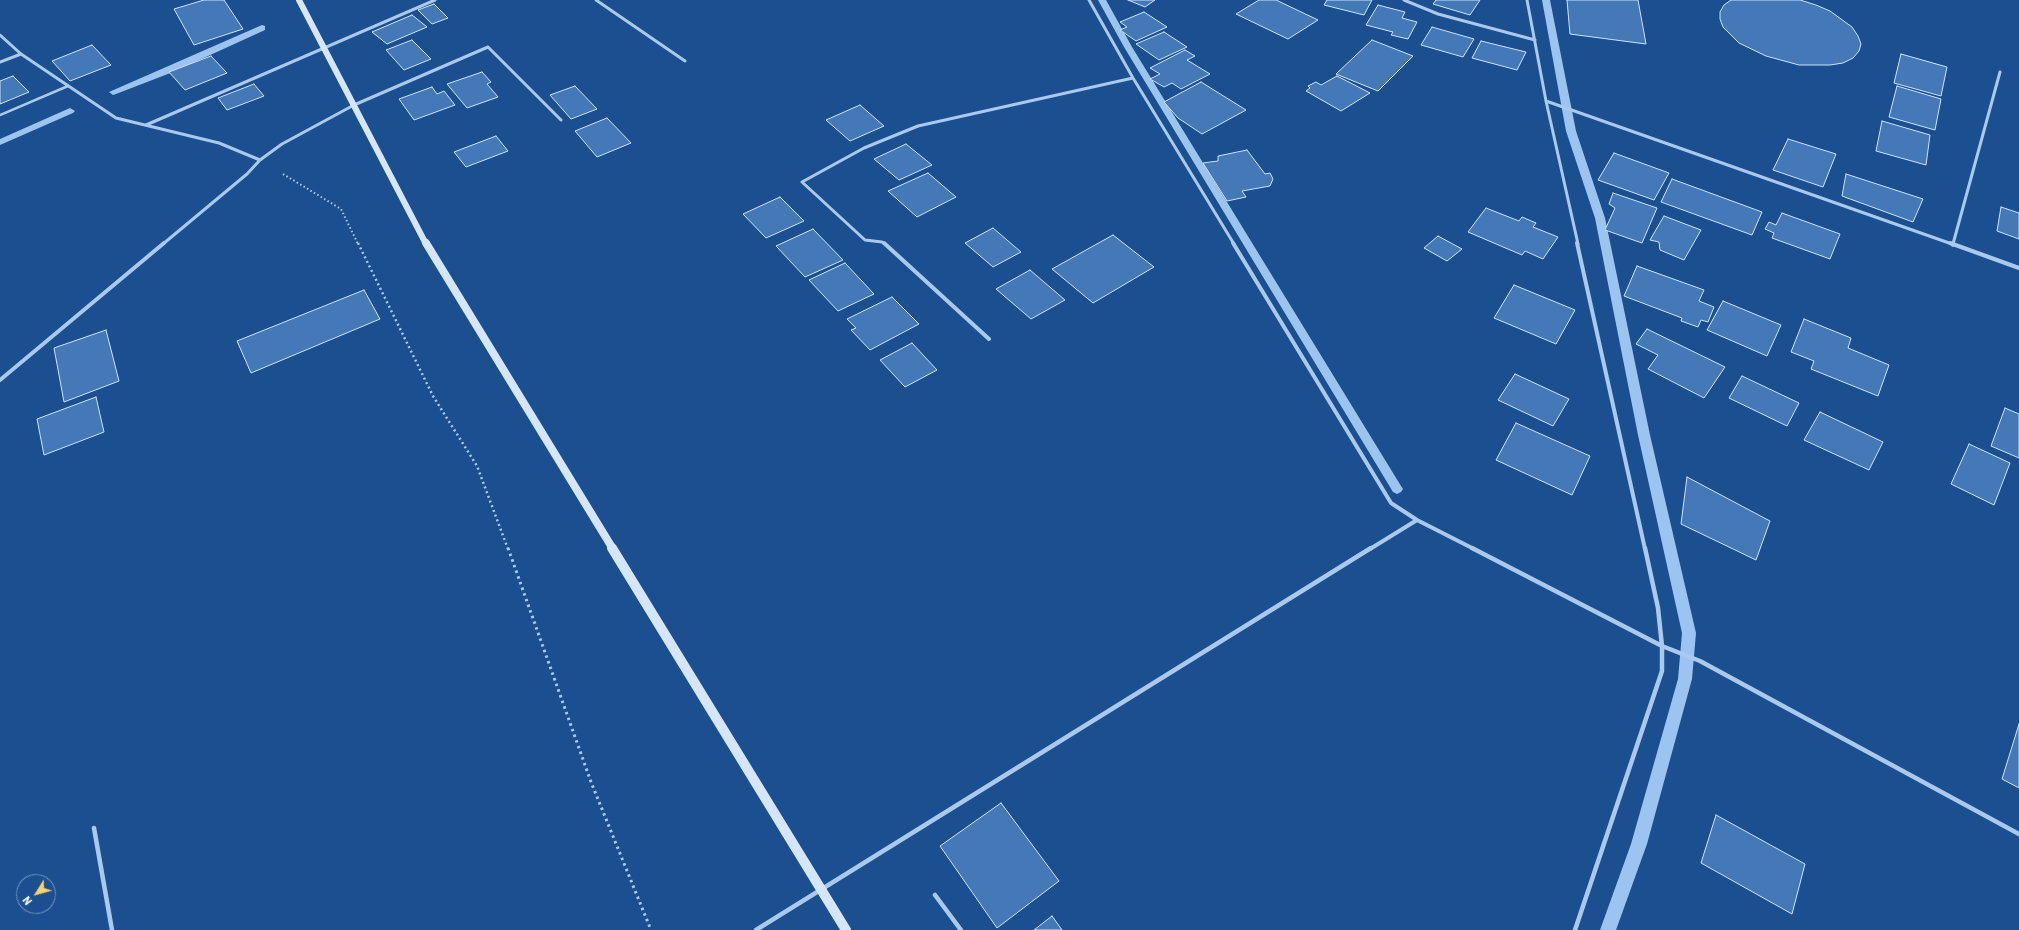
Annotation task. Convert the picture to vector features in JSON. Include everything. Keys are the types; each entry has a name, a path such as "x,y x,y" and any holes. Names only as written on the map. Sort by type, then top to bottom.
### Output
{"street":[{"path":"299,0 427,246 846,930"},
{"path":"146,125 436,0"},
{"path":"596,0 685,61"},
{"path":"1089,0 1133,78 1391,503 1417,520 1662,646 1700,661 2019,834"},
{"path":"1404,0 1438,14 1535,40"},
{"path":"1527,0 1658,608 1662,646 1662,671 1575,930"},
{"path":"0,35 21,54 116,118 219,143 260,160"},
{"path":"0,380 247,174 260,160 282,144 354,105 488,47 561,120"},
{"path":"0,62 21,54"},
{"path":"1953,245 2000,72"},
{"path":"989,339 882,242 865,240 802,182 864,148 918,126 1133,78"},
{"path":"1548,102 2019,268"},
{"path":"756,930 1417,520"},
{"path":"94,828 112,930"},
{"path":"935,895 960,930"}],"lane":[{"path":"0,115 68,86"}],"path":[{"path":"260,160 341,209 433,396 477,466 509,551 590,782 651,930"}],"building":[{"path":"204,0 224,0 243,29 194,45 174,9"},
{"path":"1128,0 1155,0 1145,7"},
{"path":"1259,0 1276,0 1318,20 1288,39 1236,14"},
{"path":"1327,0 1372,0 1364,15 1324,5"},
{"path":"1436,0 1480,0 1470,15 1433,4"},
{"path":"1567,0 1638,0 1646,44 1570,34"},
{"path":"1731,0 1800,0 1816,5 1830,11 1852,27 1861,44 1859,51 1853,58 1843,63 1830,65 1799,65 1766,56 1739,43 1723,27 1720,19 1720,12 1724,5"},
{"path":"434,4 448,18 432,24 418,10"},
{"path":"1378,5 1405,12 1402,18 1417,22 1408,39 1391,35 1393,32 1366,25"},
{"path":"1144,12 1167,27 1136,41 1120,30 1127,27 1120,22"},
{"path":"412,15 427,27 387,44 372,32"},
{"path":"1432,27 1474,39 1463,57 1421,45"},
{"path":"1164,32 1187,47 1159,60 1136,44"},
{"path":"412,40 431,59 404,70 386,50"},
{"path":"1372,40 1413,56 1378,91 1336,74"},
{"path":"1481,41 1526,52 1517,70 1472,58"},
{"path":"92,45 111,65 70,81 52,61"},
{"path":"1185,50 1195,56 1187,60 1210,74 1181,89 1172,83 1164,87 1150,79 1160,74 1150,68"},
{"path":"1901,54 1947,67 1941,96 1894,83"},
{"path":"211,56 227,73 185,90 169,72"},
{"path":"482,72 491,82 487,84 498,97 467,108 447,84"},
{"path":"13,76 29,92 0,104 0,81"},
{"path":"1337,76 1370,93 1341,111 1306,91 1310,88 1308,86 1316,82 1321,85"},
{"path":"1201,82 1246,110 1202,134 1178,118 1164,102"},
{"path":"254,84 264,96 227,110 218,98"},
{"path":"575,86 597,109 571,119 550,95"},
{"path":"1897,86 1941,99 1935,130 1889,117"},
{"path":"432,87 437,94 444,91 455,105 414,120 399,99"},
{"path":"860,105 884,126 850,141 826,120"},
{"path":"607,118 631,143 597,157 575,131"},
{"path":"1882,121 1930,135 1926,165 1876,151"},
{"path":"496,136 508,151 466,167 454,152"},
{"path":"1788,139 1836,154 1823,187 1773,170"},
{"path":"906,144 932,165 899,180 874,159"},
{"path":"1247,150 1265,174 1270,173 1273,179 1270,186 1242,191 1246,197 1227,201 1203,163 1218,161 1218,156"},
{"path":"1614,153 1669,173 1654,200 1598,180"},
{"path":"928,173 956,197 917,217 888,191"},
{"path":"1846,174 1923,199 1913,222 1842,196"},
{"path":"1672,179 1762,212 1752,235 1661,202"},
{"path":"1613,193 1657,208 1642,243 1605,230 1615,208 1609,204"},
{"path":"780,197 804,221 766,238 743,214"},
{"path":"2001,207 2019,213 2019,239 1997,231"},
{"path":"1486,208 1519,221 1522,217 1536,223 1533,227 1558,237 1543,259 1525,251 1522,255 1468,232"},
{"path":"1782,213 1840,234 1830,259 1772,238 1774,233 1765,229 1769,222 1776,225"},
{"path":"1664,216 1701,230 1684,260 1660,250 1659,242 1650,240"},
{"path":"993,228 1021,252 993,267 965,243"},
{"path":"813,229 843,260 805,277 776,246"},
{"path":"1113,235 1154,267 1093,303 1052,269"},
{"path":"1438,236 1462,249 1447,261 1424,248"},
{"path":"845,263 874,294 838,311 809,280"},
{"path":"1637,266 1704,290 1699,301 1714,307 1708,322 1701,320 1698,327 1681,321 1682,318 1624,296"},
{"path":"1030,270 1065,300 1031,319 996,289"},
{"path":"1514,285 1575,310 1556,344 1494,318"},
{"path":"364,290 380,319 251,373 237,341"},
{"path":"892,297 919,324 870,350 851,330 856,328 847,319"},
{"path":"1723,301 1781,325 1767,356 1707,330"},
{"path":"1804,319 1851,338 1848,348 1889,365 1878,396 1811,369 1814,361 1791,352"},
{"path":"1647,329 1725,367 1704,398 1648,369 1658,355 1636,344"},
{"path":"106,330 119,381 64,402 54,348"},
{"path":"912,343 937,370 905,387 880,360"},
{"path":"1515,374 1569,399 1553,426 1498,400"},
{"path":"1742,376 1799,403 1787,426 1729,398"},
{"path":"96,397 104,432 44,455 37,419"},
{"path":"2005,408 2019,414 2019,458 1991,446"},
{"path":"1820,412 1883,442 1869,470 1804,440"},
{"path":"1516,423 1590,456 1572,495 1496,460"},
{"path":"1969,444 2010,463 1994,505 1951,484"},
{"path":"1687,477 1770,521 1756,560 1681,524"},
{"path":"2019,724 2019,788 2002,779"},
{"path":"1001,803 1059,881 997,928 940,846"},
{"path":"1716,815 1805,864 1792,914 1701,863"},
{"path":"1052,916 1062,930 1034,930"}],"waterway":[{"path":"1102,0 1128,47 1397,489"},
{"path":"1546,0 1571,131 1600,218 1644,435 1689,633 1685,679 1639,844 1608,930"},
{"path":"113,92 170,70 262,28"},
{"path":"0,142 70,111"}]}
